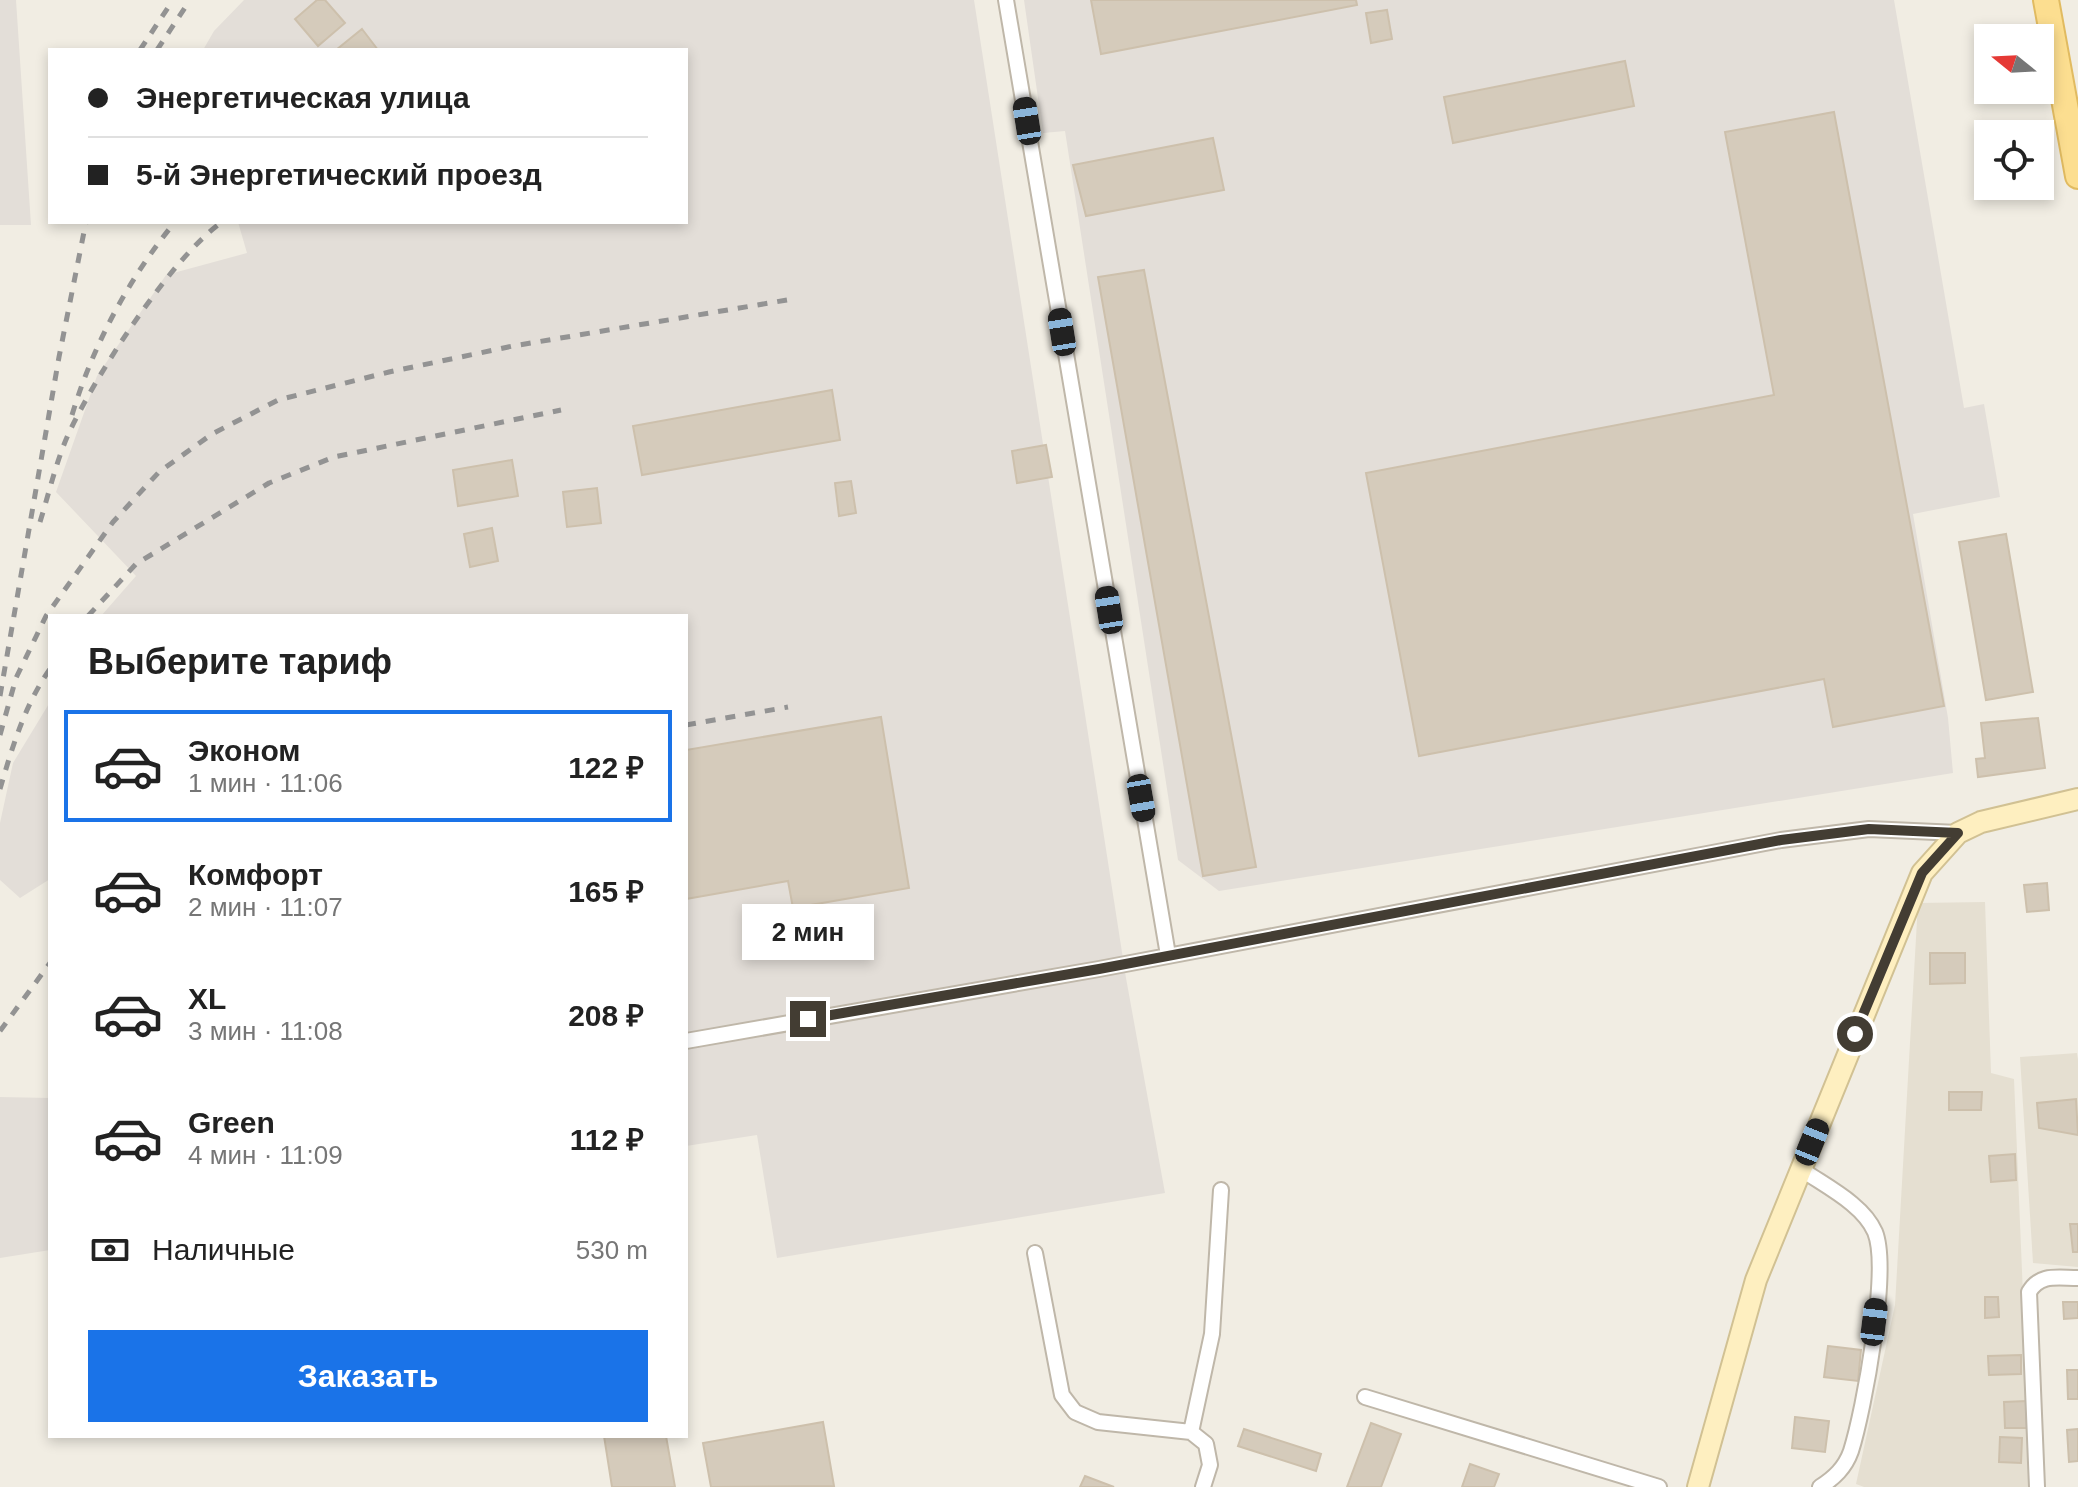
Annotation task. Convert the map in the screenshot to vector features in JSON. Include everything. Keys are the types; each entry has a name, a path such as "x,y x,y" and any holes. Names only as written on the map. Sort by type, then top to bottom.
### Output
{"main road":[{"path":"2046,0 2078,176"},
{"path":"1698,1487 1756,1280 1922,873 1958,833 1981,822 2078,799"}],"street":[{"path":"1006,0 1168,955"},
{"path":"688,1041 1168,955 1781,840 1869,829 1958,833"},
{"path":"1801,1169 1865,1215 1876,1234 1880,1268 1867,1377 1850,1453 1836,1477 1820,1487"},
{"path":"1191,1432 1212,1334 1221,1190"},
{"path":"1035,1253 1062,1395 1075,1412 1098,1422 1191,1432 1206,1444 1210,1465 1203,1487"},
{"path":"2037,1487 2029,1292 2035,1282 2043,1278 2078,1278"},
{"path":"1365,1397 1659,1487"}],"shaded area":[{"path":"0,0 16,0 31,225 0,225"},
{"path":"244,0 974,0 1126,978 1165,1193 777,1258 757,1135 688,1146 688,614 103,614 136,576 56,492 97,376 166,275 247,253 239,224 688,224 688,48 204,48 214,31"},
{"path":"1024,0 1894,0 1964,408 1984,404 2000,497 1913,514 1948,718 1953,773 1219,891 1178,860 1065,131 1043,133"},
{"path":"48,705 48,880 20,898 0,880 0,823 13,763"},
{"path":"1985,902 1991,1073 2014,1079 2031,1487 1864,1487 1856,1484 1895,1305 1918,903"},
{"path":"2077,1053 2078,1267 2033,1263 2020,1057"},
{"path":"0,1097 48,1098 48,1250 0,1258"}],"building":[{"path":"317,0 325,0 345,23 318,46 295,19"},
{"path":"1091,0 1356,0 1357,5 1101,54"},
{"path":"1387,10 1392,39 1371,43 1366,13"},
{"path":"362,29 376,48 338,48"},
{"path":"1625,61 1634,106 1453,143 1444,97"},
{"path":"1834,112 1944,706 1833,727 1824,679 1419,756 1366,473 1774,395 1725,132"},
{"path":"1213,138 1224,190 1086,216 1073,165"},
{"path":"1144,270 1256,867 1203,876 1098,277"},
{"path":"832,390 840,440 642,475 633,426"},
{"path":"1046,445 1052,477 1017,483 1012,451"},
{"path":"512,460 518,496 458,506 453,470"},
{"path":"851,481 856,513 839,516 835,483"},
{"path":"597,488 601,523 567,527 563,492"},
{"path":"492,528 498,561 470,567 464,534"},
{"path":"2006,534 2033,692 1986,700 1959,542"},
{"path":"881,717 909,888 793,908 788,881 688,899 688,750"},
{"path":"2038,718 2045,768 1978,777 1976,759 1985,758 1981,723"},
{"path":"2047,883 2049,910 2027,912 2024,885"},
{"path":"1930,953 1965,953 1965,983 1930,984"},
{"path":"1949,1092 1982,1092 1981,1110 1949,1110"},
{"path":"2076,1099 2078,1135 2039,1128 2037,1103"},
{"path":"2015,1154 2016,1180 1991,1182 1989,1156"},
{"path":"2070,1224 2078,1224 2078,1252 2073,1252"},
{"path":"1985,1297 1998,1297 1999,1317 1985,1318"},
{"path":"2063,1302 2078,1302 2078,1318 2064,1319"},
{"path":"1828,1346 1861,1350 1858,1381 1824,1377"},
{"path":"2021,1355 2021,1374 1989,1375 1988,1356"},
{"path":"2067,1370 2078,1370 2078,1399 2068,1399"},
{"path":"2026,1401 2027,1428 2005,1428 2004,1402"},
{"path":"1795,1417 1829,1421 1825,1452 1792,1448"},
{"path":"823,1422 834,1486 711,1487 703,1443"},
{"path":"1371,1423 1401,1434 1381,1487 1347,1487"},
{"path":"1244,1429 1321,1454 1316,1471 1238,1446"},
{"path":"2078,1429 2078,1461 2069,1462 2067,1430"},
{"path":"2000,1437 2022,1438 2021,1463 1999,1462"},
{"path":"604,1438 666,1438 675,1487 612,1487"},
{"path":"1470,1464 1499,1474 1494,1487 1462,1487"},
{"path":"1085,1476 1114,1487 1080,1487"}],"railway":[{"path":"141,48 173,0"},
{"path":"158,48 190,0"},
{"path":"0,696 59,357 86,224"},
{"path":"72,415 90,363 114,313 142,266 173,224"},
{"path":"40,522 64,445 96,382 158,290 180,262 220,224"},
{"path":"0,735 16,678 46,616 113,522 159,472 212,434 278,400 389,372 513,346 787,300"},
{"path":"90,614 136,564 269,483 334,457 561,410"},
{"path":"0,789 26,712 48,672"},
{"path":"688,725 788,707"},
{"path":"0,1031 48,966"}],"route":[{"path":"808,1019 1099,969 1781,840 1869,829 1958,833 1922,873 1855,1034"}]}
